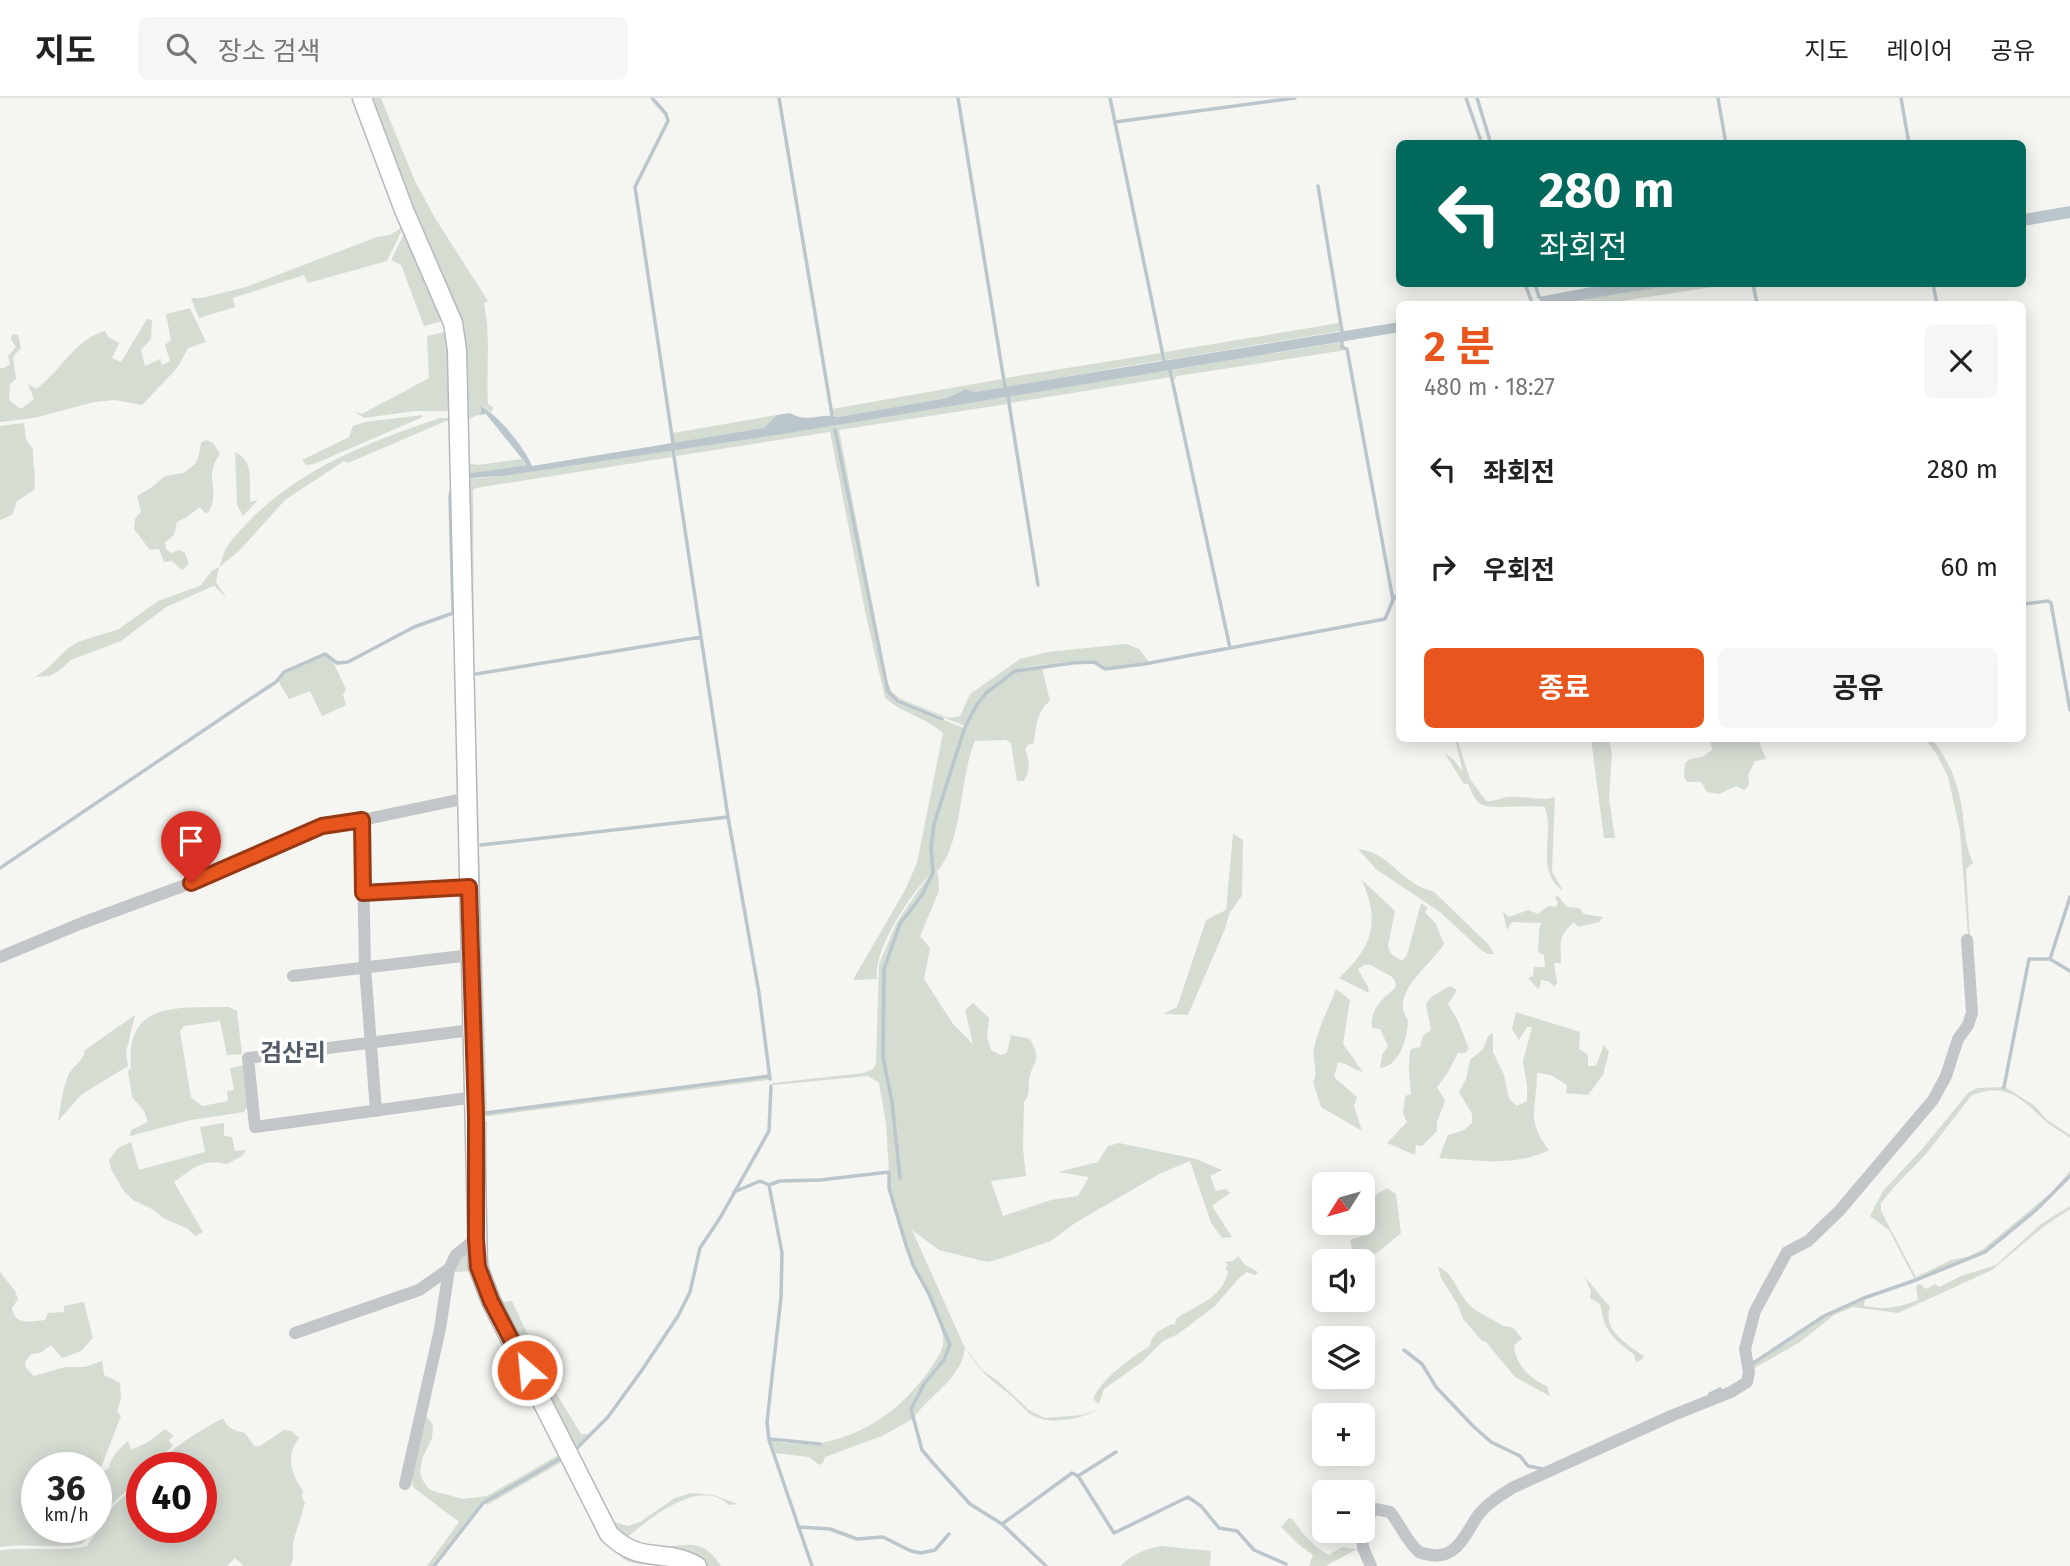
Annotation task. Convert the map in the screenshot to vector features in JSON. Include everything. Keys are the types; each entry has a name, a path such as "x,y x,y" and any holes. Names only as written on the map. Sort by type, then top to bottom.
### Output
{"street":[{"path":"362,98 404,210 453,323 457,350 478,1267 488,1294 609,1534 618,1546 634,1556 689,1561 697,1566"},
{"path":"0,957 191,883 322,826 467,798"},
{"path":"362,820 365,967 376,1111"},
{"path":"363,893 469,887"},
{"path":"1375,1509 1390,1512 1420,1552 1443,1562 1452,1559 1466,1540 1478,1515 1492,1501 1514,1487 1731,1392 1748,1382 1745,1349 1755,1311 1787,1252 1808,1241 1840,1210 1933,1100 1946,1076 1958,1039 1968,1025 1972,1013 1967,940"},
{"path":"293,976 471,955"},
{"path":"472,1030 248,1058 255,1126 475,1097"},
{"path":"405,1484 440,1329 449,1269 456,1255 476,1239"},
{"path":"295,1333 419,1290 449,1269"},
{"path":"1363,1543 1371,1566"}],"shaded area":[{"path":"366,98 381,98 415,181 435,218 488,301 484,303 488,341 488,404 493,407 492,412 482,406 481,413 466,421 467,463 477,465 525,459 527,465 465,474 478,478 503,476 671,450 672,457 473,490 474,677 487,1112 483,1114 768,1077 768,1080 481,1117 459,349"},
{"path":"2070,206 2070,218 2026,225 2026,213"},
{"path":"404,226 387,261 308,283 304,275 233,298 235,307 199,318 191,298 202,298 246,287 377,237 390,235"},
{"path":"408,226 446,320 424,326 401,265 391,260"},
{"path":"1592,287 1662,287 1575,301 1540,301 1539,297"},
{"path":"1662,287 1713,287 1622,301 1575,301"},
{"path":"190,308 206,342 188,348 178,367 142,405 115,400 94,402 34,418 0,422 0,368 10,364 8,356 16,347 11,339 12,334 18,335 21,348 13,357 16,379 10,384 9,400 21,409 34,399 28,384 36,389 85,341 105,331 108,337 119,343 112,358 121,362 147,319 152,320 151,339 141,350 145,366 160,359 162,365 170,361 165,345 171,340 166,314"},
{"path":"1339,323 1340,331 1166,360 1165,352"},
{"path":"1396,323 1396,333 776,435 503,476 465,478 464,474 527,465 486,414 478,415 481,413 481,406 511,433 532,466 764,428 777,415 790,413 803,418 838,417 947,398 966,389 974,392"},
{"path":"450,331 453,407 447,411 415,411 364,418 354,411 362,414 429,378 427,336"},
{"path":"1341,342 1346,350 1177,376 1173,381 1171,370"},
{"path":"1161,353 1163,360 1006,387 1005,378"},
{"path":"1170,370 1172,377 1010,403 1009,396"},
{"path":"1002,379 1003,387 974,392 966,389 947,398 838,417 833,415 832,409"},
{"path":"1006,397 1007,404 839,430 887,681 892,692 899,698 949,718 960,716 970,694 1020,659 1048,652 1126,644 1139,649 1149,662 1105,668 1088,661 1076,661 1025,668 1015,671 999,681 979,702 978,704 1015,672 1042,667 1050,701 1040,714 1034,743 1025,749 1029,765 1024,781 1017,781 1011,743 1006,740 975,741 951,848 935,873 938,872 939,891 920,936 930,948 924,979 953,1024 973,1044 965,1010 973,1003 989,1018 987,1036 991,1050 1001,1055 1007,1053 1011,1035 1030,1039 1036,1053 1028,1095 1024,1102 1023,1148 1026,1176 991,1181 1003,1216 1051,1200 1078,1196 1089,1177 1058,1172 1098,1162 1108,1146 1119,1143 1196,1159 1222,1170 1210,1176 1216,1191 1226,1189 1230,1193 1212,1206 1232,1237 1222,1238 1211,1223 1190,1161 1161,1173 1075,1223 1051,1241 987,1262 939,1250 912,1230 965,1347 963,1358 952,1377 914,1417 916,1397 943,1364 951,1345 930,1293 914,1265 896,1212 890,1188 886,1124 879,1083 868,1076 773,1085 864,1073 873,1069 876,1063 879,964 897,922 929,875 903,909 887,938 877,967 877,979 853,980 905,890 917,863 943,733 885,698 830,432 676,456 675,450","holes":["835,431 889,692 894,697 965,726 975,708 935,824 931,848 934,873 923,895 901,925 885,969 884,1057 893,1102 899,1178 891,1102 882,1057 883,969 899,924 932,874 930,848 933,824 964,728 898,702 887,692"]},
{"path":"422,415 423,417 314,464 306,465 302,460 349,437 353,426"},
{"path":"777,415 765,428 674,443 673,433"},
{"path":"440,418 457,418 461,798 458,794 453,424 446,421 348,463 344,461 285,500 239,551 219,567 229,544 248,522 268,503 313,472 388,436"},
{"path":"24,423 26,440 33,449 34,490 17,501 12,515 0,520 0,426"},
{"path":"206,440 213,443 220,454 213,470 212,505 208,513 200,507 177,522 174,535 165,542 166,549 171,553 179,550 185,553 189,564 182,570 172,561 164,562 159,549 150,550 134,529 135,519 141,512 137,496 165,476 184,473 195,464 201,443"},
{"path":"235,452 246,461 248,467 250,502 258,500 243,516 237,505"},
{"path":"219,567 216,582 227,599 215,586 211,587 166,607 121,641 71,660 50,676 35,677 78,642 119,629 158,601 200,586 212,571"},
{"path":"327,655 346,689 343,695 346,705 322,716 310,691 289,699 278,681 293,668"},
{"path":"1456,742 1470,779 1486,801 1514,797 1555,797 1552,871 1563,891 1554,883 1549,873 1545,807 1491,807 1479,803 1445,754 1453,759 1463,772"},
{"path":"1591,742 1610,742 1612,755 1609,799 1615,838 1604,838"},
{"path":"1711,742 1759,742 1766,759 1755,761 1748,775 1749,785 1744,790 1736,786 1719,794 1707,792 1701,782 1687,782 1684,777 1685,763 1712,750"},
{"path":"1927,742 1934,742 1953,774 1973,863 1966,869 1974,1014 1960,831 1948,777"},
{"path":"1233,834 1243,840 1242,895 1229,914 1188,1015 1163,1014 1177,1007 1206,920 1226,910"},
{"path":"1358,849 1379,856 1413,883 1433,891 1488,944 1494,954 1480,949 1440,912 1376,869"},
{"path":"1361,879 1395,911 1388,946 1391,954 1402,961 1407,955 1421,903 1428,908 1425,912 1436,924 1444,944 1407,990 1403,1000 1403,1010 1408,1020 1404,1043 1393,1062 1380,1068 1382,1055 1388,1046 1380,1029 1372,1028 1373,1015 1378,1005 1396,987 1395,981 1368,964 1358,969 1369,993 1339,978 1360,955 1370,933 1371,908"},
{"path":"1555,896 1567,907 1579,908 1584,914 1603,917 1599,922 1578,927 1574,922 1569,927 1561,940 1561,963 1554,963 1557,983 1554,987 1550,982 1541,980 1539,990 1528,978 1533,976 1534,967 1545,967 1544,955 1538,952 1541,923 1512,922 1507,930 1503,912 1509,917 1528,910 1538,914 1548,906 1556,907 1558,904"},
{"path":"1450,986 1457,990 1448,1004 1469,1049 1465,1053 1458,1053 1437,1087 1445,1101 1437,1122 1437,1131 1422,1146 1416,1145 1415,1155 1387,1143 1407,1122 1403,1113 1405,1096 1411,1094 1411,1049 1420,1047 1423,1036 1431,1030 1426,1004 1431,997"},
{"path":"1336,989 1350,1000 1343,1044 1363,1072 1338,1062 1334,1077 1357,1097 1354,1106 1362,1131 1321,1107 1313,1082 1314,1048"},
{"path":"192,1007 229,1007 237,1011 242,1054 227,1055 220,1021 184,1026 180,1031 191,1097 202,1106 228,1101 227,1091 234,1090 230,1068 244,1065 248,1106 244,1112 191,1120 130,1136 131,1130 148,1122 144,1111 132,1097 128,1071 131,1068 131,1046 137,1030 146,1019 159,1012"},
{"path":"1516,1012 1580,1032 1579,1049 1588,1055 1588,1066 1596,1066 1604,1045 1609,1052 1603,1075 1588,1095 1566,1093 1567,1085 1551,1075 1537,1073 1535,1122 1549,1150 1509,1161 1439,1158 1448,1135 1464,1130 1472,1123 1472,1114 1459,1092 1466,1079 1470,1060 1483,1049 1488,1036 1493,1033 1493,1052 1504,1075 1509,1099 1517,1106 1527,1101 1523,1061 1532,1027 1527,1027 1519,1040 1512,1029"},
{"path":"135,1015 126,1052 128,1066 82,1094 58,1121 67,1079 85,1050"},
{"path":"2005,1087 2035,1106 2046,1119 2070,1135 2070,1138 2011,1094 1994,1090 1972,1095 1926,1154 1881,1203 1881,1211 1916,1277 1951,1260 1982,1250 2052,1192 2070,1171 2070,1174 2036,1209 1984,1251 1915,1280 1889,1230 1870,1216 1883,1191 1968,1093 1977,1088"},
{"path":"481,1121 487,1121 485,1226 492,1277 504,1302 512,1301 550,1383 581,1434 590,1434 572,1450 483,1275"},
{"path":"224,1123 224,1136 232,1137 235,1151 246,1150 242,1156 227,1164 211,1162 199,1165 174,1182 203,1232 195,1236 188,1229 133,1200 123,1190 111,1169 109,1160 118,1148 131,1142 139,1170 205,1152 200,1127"},
{"path":"1387,1188 1396,1194 1401,1233 1377,1253 1375,1249 1352,1249 1350,1240 1376,1236 1376,1195"},
{"path":"2070,1206 2070,1209 2043,1227 1992,1270 1898,1313 1853,1307 1834,1315 1800,1342 1753,1369 1751,1366 1824,1317 1865,1299 1864,1306 1891,1308 1904,1305 1918,1300 1916,1286 1920,1284 1926,1289 1935,1284 1939,1287 1961,1276 1996,1265 2041,1224"},
{"path":"466,1252 471,1252 605,1530 689,1566 629,1562 620,1556 602,1532 567,1459 487,1505 484,1503 565,1455 482,1502 432,1566 427,1566 459,1522 413,1487 411,1475 426,1416 433,1425 432,1438 422,1459 420,1472 428,1488 433,1491 463,1499 487,1496 562,1453 471,1271 453,1272 453,1268"},
{"path":"1238,1256 1244,1264 1258,1272 1256,1275 1247,1272 1240,1277 1215,1306 1178,1334 1163,1341 1142,1362 1104,1389 1099,1404 1093,1399 1109,1377 1150,1346 1158,1332 1175,1325 1176,1319 1214,1295 1225,1281 1228,1271 1225,1269 1228,1265 1225,1262 1233,1261"},
{"path":"1438,1267 1447,1273 1474,1309 1516,1331 1522,1339 1514,1345 1520,1364 1529,1375 1547,1386 1550,1396 1515,1377 1486,1342 1482,1341 1463,1319"},
{"path":"0,1272 15,1291 18,1299 12,1308 16,1318 20,1320 45,1320 48,1313 64,1312 64,1306 84,1302 93,1338 81,1351 62,1358 51,1345 40,1353 31,1354 25,1362 26,1368 34,1376 65,1367 85,1367 102,1361 104,1375 120,1383 121,1399 117,1412 121,1416 107,1452 21,1452 21,1543 82,1544 0,1547"},
{"path":"1584,1276 1610,1307 1613,1330 1624,1342 1644,1356 1642,1360 1636,1362 1634,1354 1609,1332 1600,1304 1590,1298 1591,1291"},
{"path":"936,1314 949,1350 918,1392 912,1409 913,1419 882,1436 825,1457 819,1465 809,1457 775,1453 770,1440 821,1445 869,1426 896,1407 919,1383 941,1351 943,1337"},
{"path":"966,1349 982,1370 1029,1410 1045,1418 1082,1415 1097,1410 1083,1416 1066,1420 1048,1420 1034,1416 984,1373"},
{"path":"223,1418 229,1427 245,1433 254,1446 260,1446 284,1430 291,1431 299,1438 292,1451 291,1465 303,1491 305,1503 293,1542 293,1560 290,1566 244,1566 235,1558 227,1566 0,1566 0,1550 66,1549 87,1546 89,1543 112,1543 112,1508 126,1495 126,1543 217,1543 217,1452 171,1452"},
{"path":"165,1429 174,1436 169,1440 173,1446 165,1452 126,1452 126,1491 112,1504 113,1456 128,1441 131,1450 148,1442"},
{"path":"691,1493 713,1495 738,1504 729,1505 717,1497 704,1495 690,1498 661,1512 626,1538 627,1541 641,1547 700,1547 711,1553 721,1566 702,1566 681,1557 648,1557 633,1553 617,1540 604,1519 628,1526 640,1522 675,1498"},
{"path":"1289,1518 1293,1519 1312,1543 1329,1555 1342,1547 1357,1549 1326,1566 1309,1566 1313,1555 1281,1527"},
{"path":"1161,1546 1211,1551 1210,1566 1121,1566 1139,1553"}],"waterway":[{"path":"652,98 666,114 668,121 635,187 673,443"},
{"path":"779,98 832,415"},
{"path":"958,98 1005,387"},
{"path":"1110,98 1164,360"},
{"path":"1115,122 1295,98"},
{"path":"1466,98 1481,140"},
{"path":"1477,98 1490,140"},
{"path":"1718,98 1725,140"},
{"path":"1901,98 1908,140"},
{"path":"1318,186 1342,331"},
{"path":"1526,287 1531,300"},
{"path":"1536,287 1539,297"},
{"path":"1754,287 1756,301"},
{"path":"1934,287 1936,301"},
{"path":"1342,342 1342,347 1347,349 1393,600"},
{"path":"1170,370 1230,648"},
{"path":"1008,397 1038,585"},
{"path":"835,430 888,692 898,701 942,719"},
{"path":"673,450 728,817 759,993 770,1079"},
{"path":"0,868 276,682 284,672 325,654 337,663 348,662 414,627 453,613 452,488"},
{"path":"900,1178 892,1102 883,1057 884,969 900,924 922,895 933,873 931,848 934,824 965,727 986,693 1015,671 1072,663 1094,662 1105,669 1144,664 1385,619 1396,597"},
{"path":"2026,604 2051,603 2070,710"},
{"path":"476,674 701,637"},
{"path":"481,845 728,817"},
{"path":"2050,959 2070,897"},
{"path":"2004,1087 2029,959 2050,959 2070,971"},
{"path":"485,1113 769,1076"},
{"path":"573,1452 608,1417 678,1316 690,1292 700,1248 769,1131 771,1086"},
{"path":"734,1192 760,1181 769,1185 780,1181 820,1180 889,1172 889,1188 913,1265 929,1294 950,1345 944,1360 924,1384 911,1409 922,1450 970,1504 1002,1524 1046,1566"},
{"path":"1752,1364 1824,1316 1985,1252 2036,1210 2070,1176"},
{"path":"769,1185 782,1253 781,1297 767,1422 769,1440 812,1566"},
{"path":"1404,1350 1422,1364 1436,1387 1491,1442 1520,1456 1528,1466 1543,1469"},
{"path":"1710,1394 1720,1389"},
{"path":"770,1439 820,1444"},
{"path":"1078,1476 1116,1452"},
{"path":"434,1566 483,1503 563,1457"},
{"path":"1002,1524 1072,1473 1078,1476 1114,1533 1188,1497 1201,1506 1219,1528 1237,1531 1254,1550 1286,1564"},
{"path":"798,1527 830,1529 857,1539 883,1537 921,1553 935,1550 949,1534"}],"district":[{"name":"검산리","path":"293,1053"}],"route":[{"path":"191,883 322,826 362,820 363,893 469,887 478,1267 491,1301 527,1370"}]}
